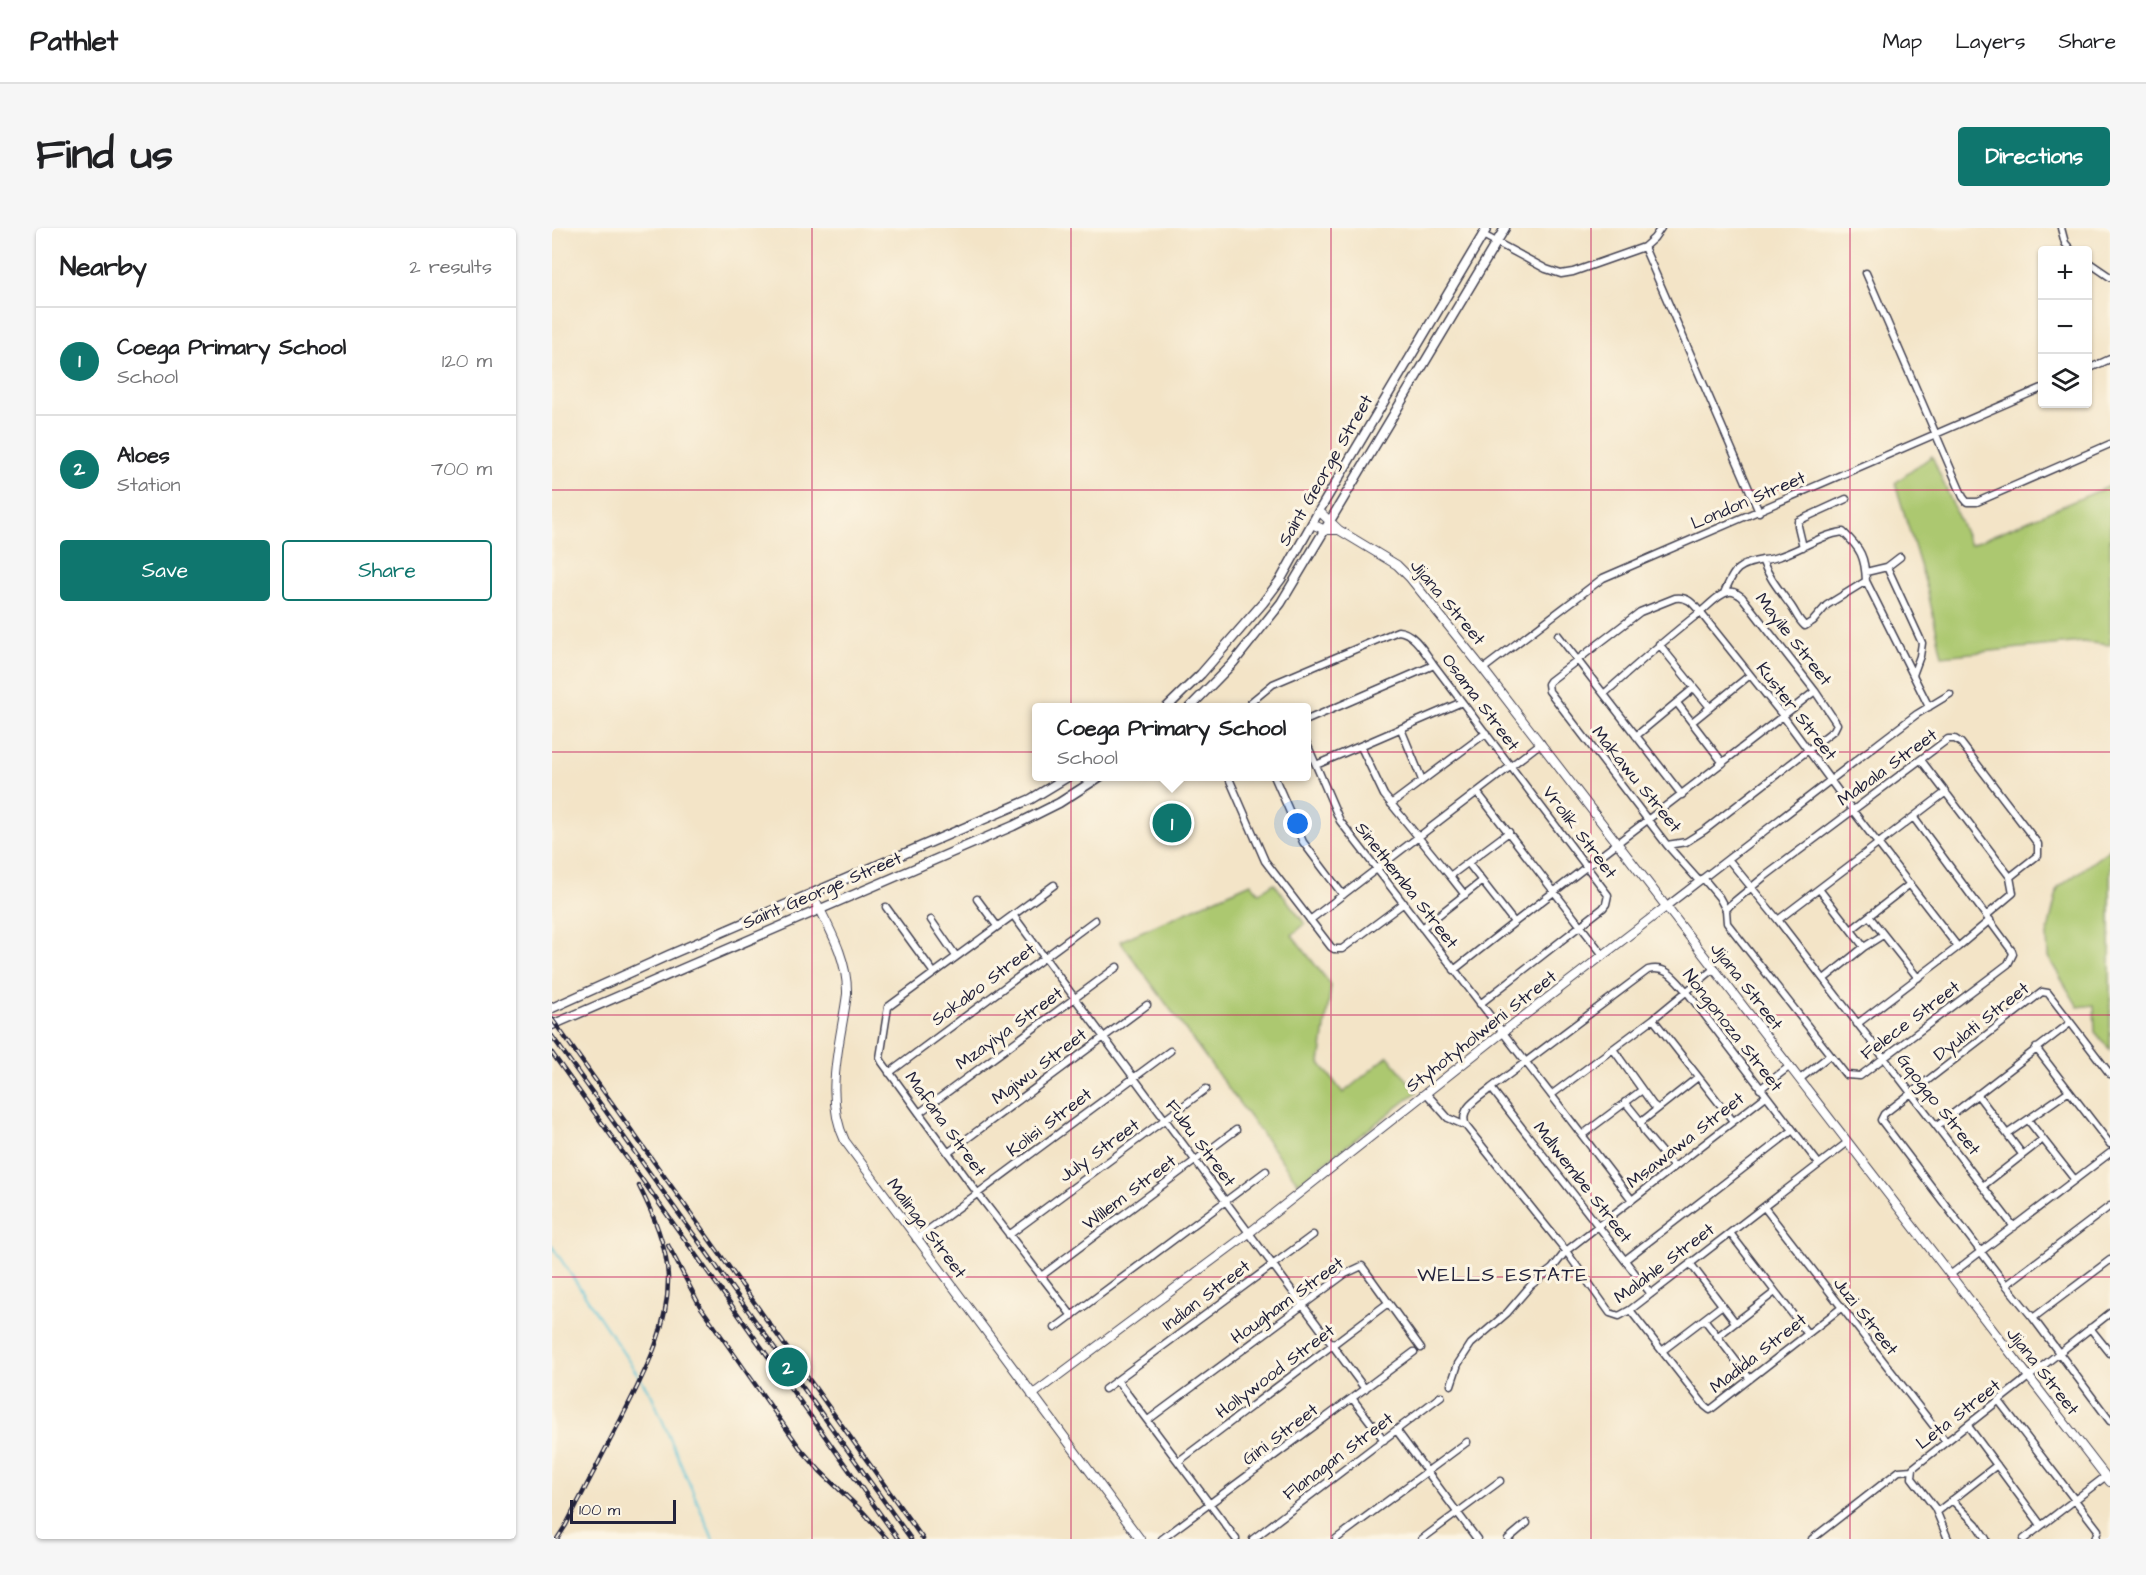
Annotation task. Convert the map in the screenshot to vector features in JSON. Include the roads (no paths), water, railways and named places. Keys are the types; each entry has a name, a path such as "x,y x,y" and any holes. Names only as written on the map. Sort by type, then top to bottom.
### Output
{"main road":[{"name":"Saint George Street","path":"1194,703 1262,629 1297,579 1505,228"},
{"name":"Saint George Street","path":"1171,703 1201,674 1272,593 1484,231"},
{"name":"Saint George Street","path":"552,1008 1030,799 1062,781"},
{"name":"Saint George Street","path":"552,1025 1013,826 1059,803 1095,781"}],"street":[{"path":"1484,231 1496,243 1546,269 1561,274 1573,272 1644,247 1654,238 1660,228"},
{"path":"2061,228 2068,246"},
{"path":"1644,247 1759,512"},
{"path":"2092,265 2110,277"},
{"path":"1866,273 1963,497 1971,503 2110,444"},
{"path":"2092,367 2110,359"},
{"name":"London Street","path":"1483,669 1597,582 2038,390"},
{"path":"1803,547 1798,521 1846,499"},
{"name":"Jijana Street","path":"1319,511 1339,530 1397,565 1410,578 1541,743 2108,1479"},
{"path":"1312,524 1325,530 1339,530"},
{"path":"1604,694 1659,644 1724,594 1731,578 1739,569 1762,560 1775,558 1830,534 1843,532 1852,540 1865,560 1866,581 1929,707"},
{"path":"1866,572 1887,567 1900,557"},
{"path":"1762,560 1778,591 1805,626 1813,621 1827,605 1866,581"},
{"path":"1887,567 1922,643 1913,675"},
{"name":"Mayile Street","path":"1724,594 1733,591 1742,597 1815,691 1837,724 1834,730 1808,750"},
{"name":"Kuster Street","path":"1578,660 1635,616 1675,598 1690,600 1784,716 1853,811 1958,947"},
{"name":"Osama Street","path":"1250,703 1273,684 1398,631 1404,631 1411,635 1511,766 1310,920"},
{"path":"1558,635 1682,795"},
{"path":"1659,644 1709,706"},
{"name":"Makawu Street","path":"1578,660 1550,681 1547,688 1667,845 1690,840 1808,750"},
{"path":"1311,718 1434,665"},
{"path":"1692,722 1750,675"},
{"path":"1636,735 1694,688"},
{"path":"1454,970 1815,691"},
{"name":"Styhotyholweni Street","path":"1032,1395 1249,1233 1503,1032 1884,738 1950,694"},
{"path":"1316,765 1462,702"},
{"path":"1677,703 1723,763"},
{"path":"1401,729 1422,780"},
{"path":"1391,804 1486,733"},
{"name":"Mabala Street","path":"1751,887 1948,739 1959,741 2037,841 2039,848 2037,855 2010,877"},
{"path":"1511,766 1541,743"},
{"path":"1361,747 1384,795 1465,895"},
{"name":"Sinethemba Street","path":"1311,753 1340,821 1632,1200"},
{"path":"1857,1024 1958,947 2013,893 2010,877 1921,760"},
{"name":"Vrolik Street","path":"1480,1004 1580,926 1606,904 1608,899 1606,889 1511,766"},
{"path":"1230,781 1265,861 1328,945 1338,950 1404,903"},
{"path":"1277,781 1303,842 1343,895"},
{"path":"1477,792 1603,955"},
{"path":"1778,920 1946,792"},
{"name":"Felece Street","path":"1667,845 1719,897 1726,910 1727,923 1846,1075 1852,1077 1860,1076 1884,1059 2008,964 2013,952 1914,818"},
{"path":"1450,876 1509,832"},
{"name":"Gqogqo Street","path":"1728,858 1984,1185 2014,1227"},
{"path":"1468,863 1514,922"},
{"path":"1422,928 1482,881"},
{"path":"1851,930 1910,884"},
{"name":"Mafana Street","path":"1054,885 894,1002 886,1012 880,1058 978,1194 1072,1316"},
{"path":"1726,910 1751,887"},
{"path":"1819,889 1864,947"},
{"name":"Malinga Street","path":"812,893 841,957 846,978 847,994 834,1094 837,1120 850,1149 1140,1539"},
{"path":"977,899 997,926"},
{"path":"886,907 934,973"},
{"name":"Fubu Street","path":"1013,915 1365,1389"},
{"path":"1869,916 1918,978"},
{"name":"Sokabo Street","path":"889,1072 1095,920"},
{"path":"931,921 956,956"},
{"path":"1824,980 1864,947 1883,935"},
{"name":"Mzayiya Street","path":"919,1113 1117,967"},
{"name":"Nongonoza Street","path":"1491,1088 1648,970 1655,968 1668,972 1687,993 1819,1164"},
{"path":"1551,1095 1687,993 1714,968"},
{"name":"Dyulati Street","path":"1980,1254 1881,1118 2040,992 2048,993 2110,1074"},
{"name":"Mgiwu Street","path":"949,1152 1147,1005"},
{"path":"1653,1019 1733,1121"},
{"path":"1937,1126 2070,1023"},
{"path":"2036,1048 2110,1144"},
{"path":"1613,1049 1657,1108"},
{"name":"Kolisi Street","path":"916,1239 1170,1051"},
{"path":"1800,1079 1830,1055"},
{"path":"1760,1089 1790,1066"},
{"path":"1641,1122 1698,1077"},
{"path":"1466,1126 1464,1117 1467,1108 1491,1088"},
{"name":"Mdlwembe Street","path":"1491,1088 1650,1294"},
{"name":"July Street","path":"1009,1235 1206,1089"},
{"path":"1582,1135 1642,1090"},
{"path":"2007,1134 2069,1090"},
{"name":"Malahle Street","path":"1426,1093 1448,1118 1466,1126 1566,1251 1610,1313 1619,1316 1630,1310 1848,1142"},
{"path":"1977,1094 2022,1154"},
{"name":"Msawawa Street","path":"1451,1385 1458,1364 1471,1344 1508,1313 1531,1285 1552,1269 1566,1251 1766,1096"},
{"path":"1625,1102 1641,1122 1645,1132 1674,1167"},
{"path":"2028,1120 2075,1180"},
{"name":"Willem Street","path":"1040,1277 1236,1130"},
{"path":"1625,1260 1793,1130"},
{"path":"1984,1185 2043,1139"},
{"path":"1950,1275 2110,1153"},
{"path":"1055,1328 1266,1171"},
{"path":"2006,1285 2110,1206"},
{"name":"Juzi Street","path":"1764,1207 1946,1442"},
{"path":"1730,1233 1807,1333"},
{"name":"Indian Street","path":"1105,1389 1313,1234"},
{"path":"1980,1254 2033,1318 2110,1421"},
{"path":"2033,1318 2110,1260"},
{"path":"1690,1263 1721,1306 1736,1322"},
{"name":"Hougham Street","path":"1148,1420 1345,1274 1362,1266 1421,1348"},
{"path":"1718,1336 1775,1292"},
{"name":"Hollywood Street","path":"1179,1461 1388,1304"},
{"path":"1662,1351 1721,1306"},
{"name":"Madida Street","path":"1630,1310 1710,1410 1841,1308"},
{"name":"Leta Street","path":"1948,1539 1936,1512 1912,1478 1912,1470 2110,1313"},
{"path":"1704,1319 1750,1379"},
{"path":"2090,1328 2110,1353"},
{"name":"Gini Street","path":"1162,1539 1414,1352"},
{"path":"1117,1380 1236,1539"},
{"name":"Flanagan Street","path":"1253,1539 1441,1396"},
{"path":"1352,1398 1384,1440"},
{"path":"1999,1401 2098,1530 2095,1539"},
{"path":"1968,1426 2041,1525"},
{"path":"1396,1431 1477,1539"},
{"path":"1336,1539 1467,1442"},
{"path":"1936,1512 1997,1466"},
{"path":"1812,1539 1899,1471 1912,1470"},
{"path":"2024,1539 2108,1479"},
{"path":"1422,1539 1500,1481"},
{"path":"1953,1500 1976,1524 1986,1539"},
{"path":"1508,1539 1527,1523"}],"waterway":[{"path":"552,1246 652,1396 713,1539"}],"railway":[{"path":"552,1019 923,1539"},
{"path":"552,1036 911,1539"},
{"path":"552,1053 898,1539"},
{"path":"557,1539 636,1388 652,1353 664,1316 668,1277 665,1254 654,1219 639,1186"},
{"path":"668,1245 700,1306 800,1448 887,1539"}],"place":[{"name":"Coega Primary School","path":"1172,823"},
{"name":"Aloes","path":"788,1367"}],"district":[{"name":"WELLS ESTATE","path":"1503,1274"}]}
